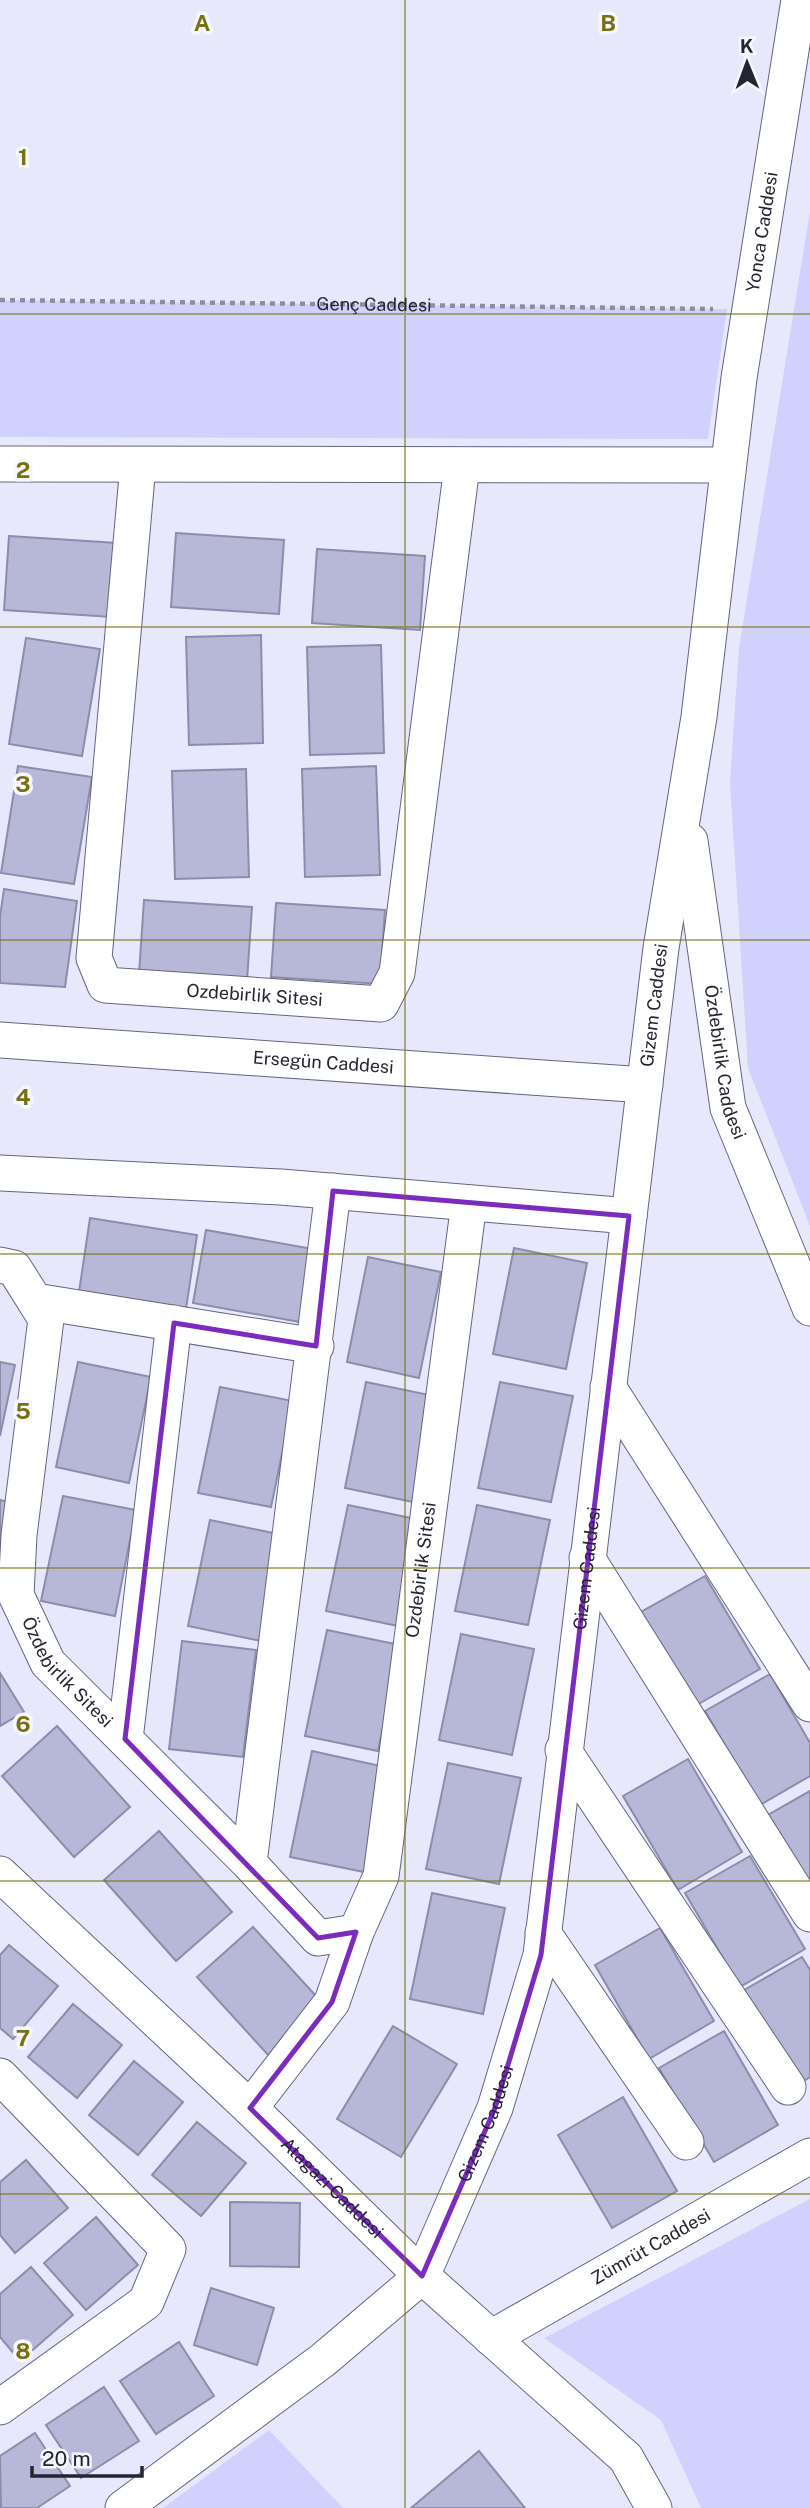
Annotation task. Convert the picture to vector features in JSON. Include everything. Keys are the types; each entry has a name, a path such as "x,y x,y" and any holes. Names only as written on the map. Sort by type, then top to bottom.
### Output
{"street":[{"name":"Yonca Caddesi","path":"728,465 799,0"},
{"path":"0,464 728,465"},
{"name":"Ozdebirlik Sitesi","path":"138,465 94,958 105,985 382,1004 397,973 462,466"},
{"name":"Gizem Caddesi","path":"123,2508 323,2360 422,2276 495,2108 541,1955 563,1750 661,948 699,717 728,465"},
{"name":"Özdebirlik Caddesi","path":"685,803 728,1108 810,1308"},
{"name":"Ersegün Caddesi","path":"0,1040 645,1085"},
{"path":"0,1173 333,1191 629,1216"},
{"path":"249,1863 316,1346 333,1191"},
{"name":"Ozdebirlik Sitesi","path":"250,2108 332,2002 356,1932 381,1876 469,1203"},
{"name":"Özdebirlik Sitesi","path":"0,1265 14,1268 46,1319 19,1535 16,1595 48,1663 249,1863 318,1938 356,1932"},
{"path":"35,1301 316,1346"},
{"path":"125,1739 174,1323"},
{"path":"608,1387 810,1704"},
{"path":"587,1558 810,1914"},
{"path":"563,1750 788,2087"},
{"name":"Atagazi Caddesi","path":"0,1874 250,2108 422,2276 626,2458 654,2508"},
{"path":"543,1933 686,2142"},
{"path":"0,2076 168,2249 146,2302 0,2407"},
{"name":"Zümrüt Caddesi","path":"491,2337 810,2156"}],"path":[{"name":"Genç Caddesi","path":"0,300 750,309"}],"highlighted area":[{"path":"333,1191 629,1216 541,1955 495,2108 422,2276 250,2108 332,2002 356,1932 318,1938 125,1739 174,1323 316,1346"}],"shaded area":[{"path":"810,211 810,1226 748,1068 730,782 739,648"},
{"path":"0,300 727,309 708,439 0,437"},
{"path":"810,2199 810,2508 701,2508 661,2420 544,2338"},
{"path":"269,2430 343,2508 163,2508"}],"building":[{"path":"176,533 284,540 279,614 171,607"},
{"path":"9,536 117,543 112,617 4,610"},
{"path":"317,549 425,556 420,630 312,623"},
{"path":"261,635 263,743 189,745 186,637"},
{"path":"26,638 100,649 82,756 9,744"},
{"path":"381,645 384,753 310,755 307,647"},
{"path":"18,766 92,777 74,884 1,873"},
{"path":"376,766 380,875 305,877 302,769"},
{"path":"246,769 249,877 175,879 172,771"},
{"path":"4,889 77,901 65,987 0,983 0,917"},
{"path":"144,900 252,907 247,981 139,974"},
{"path":"276,903 385,910 380,984 271,977"},
{"path":"90,1218 197,1235 186,1309 79,1292"},
{"path":"206,1230 313,1249 300,1322 193,1303"},
{"path":"514,1248 587,1263 566,1369 493,1354"},
{"path":"368,1257 441,1272 419,1378 347,1362"},
{"path":"0,1362 15,1365 0,1436"},
{"path":"78,1362 151,1377 129,1483 56,1467"},
{"path":"366,1382 439,1397 418,1503 345,1488"},
{"path":"500,1382 573,1396 551,1502 478,1488"},
{"path":"220,1387 293,1401 271,1507 198,1493"},
{"path":"63,1496 136,1510 115,1616 41,1601"},
{"path":"0,1500 9,1502 0,1545"},
{"path":"348,1505 421,1520 398,1626 326,1611"},
{"path":"477,1505 550,1520 528,1625 455,1611"},
{"path":"210,1520 283,1535 261,1641 188,1626"},
{"path":"705,1576 760,1669 695,1706 641,1612"},
{"path":"327,1630 400,1645 378,1751 305,1736"},
{"path":"461,1634 534,1649 512,1755 439,1740"},
{"path":"182,1641 256,1650 243,1757 169,1749"},
{"path":"0,1673 24,1712 0,1726"},
{"path":"770,1674 810,1743 810,1776 760,1805 705,1711"},
{"path":"57,1726 130,1807 74,1857 2,1776"},
{"path":"312,1751 385,1767 364,1872 290,1857"},
{"path":"688,1759 742,1852 678,1890 623,1796"},
{"path":"448,1763 521,1778 499,1884 426,1869"},
{"path":"810,1791 810,1892 766,1816"},
{"path":"159,1831 232,1912 176,1961 104,1880"},
{"path":"750,1856 805,1949 740,1987 685,1893"},
{"path":"432,1893 505,1908 483,2014 410,1999"},
{"path":"253,1927 326,2007 270,2057 197,1977"},
{"path":"660,1928 714,2021 649,2059 595,1965"},
{"path":"9,1945 58,1986 13,2039 0,2028 0,1955"},
{"path":"802,1957 810,1970 810,2077 792,2088 737,1994"},
{"path":"73,2004 122,2045 77,2098 28,2057"},
{"path":"393,2026 457,2064 401,2157 337,2119"},
{"path":"724,2031 778,2125 714,2162 659,2068"},
{"path":"134,2061 183,2102 138,2155 89,2115"},
{"path":"623,2097 677,2191 612,2228 558,2135"},
{"path":"197,2122 246,2163 201,2216 152,2175"},
{"path":"26,2160 68,2208 15,2253 0,2235 0,2182"},
{"path":"230,2202 300,2203 299,2267 230,2266"},
{"path":"96,2217 138,2265 86,2310 44,2263"},
{"path":"31,2267 73,2315 20,2361 0,2337 0,2294"},
{"path":"211,2288 274,2308 257,2365 194,2345"},
{"path":"179,2342 214,2396 156,2434 120,2381"},
{"path":"104,2387 139,2441 81,2478 46,2425"},
{"path":"35,2433 70,2486 37,2508 1,2508 0,2456"},
{"path":"479,2451 525,2508 411,2508"}]}
